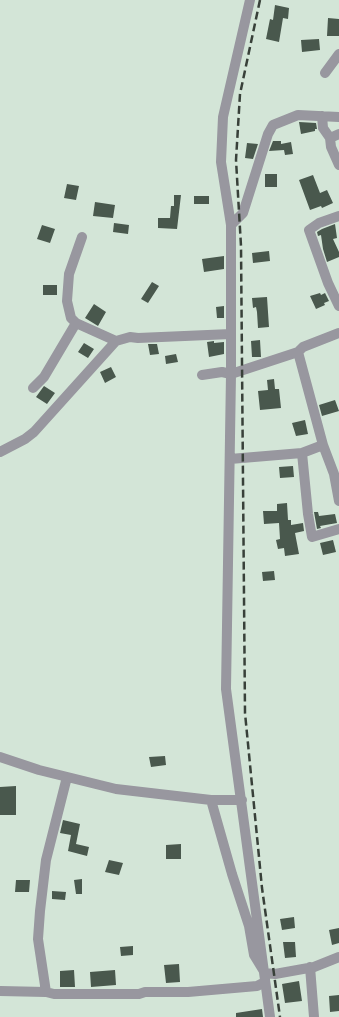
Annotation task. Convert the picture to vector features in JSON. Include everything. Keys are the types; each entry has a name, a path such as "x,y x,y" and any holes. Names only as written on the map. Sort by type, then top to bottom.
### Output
{"street":[{"path":"250,0 223,117 221,162 231,225 231,374 226,689 270,1017"},
{"path":"325,72 339,54"},
{"path":"231,225 243,213 268,134 273,125 298,115 339,117"},
{"path":"322,116 323,128 334,136 331,147 339,165"},
{"path":"339,216 319,223 309,230 328,283 339,306"},
{"path":"82,237 68,274 68,301 71,318 76,323 116,341"},
{"path":"33,388 44,377 76,323"},
{"path":"202,375 222,372 231,374 298,352 303,347 339,333"},
{"path":"0,452 25,439 34,432 116,341 130,337 138,338 231,334"},
{"path":"298,352 324,445 336,474 339,501"},
{"path":"230,459 302,453 324,445"},
{"path":"302,453 308,514 312,537 339,529"},
{"path":"0,757 39,770 116,789 211,800 242,800"},
{"path":"46,992 38,939 40,911 46,860 67,777"},
{"path":"211,800 232,874 249,926 254,955 264,978"},
{"path":"241,901 253,884"},
{"path":"0,991 46,992 54,994 188,992 258,986 264,978 275,974 310,968 339,957"},
{"path":"310,968 314,1017"}],"building":[{"path":"275,5 289,8 288,19 283,18 279,42 266,39 270,19 273,20"},
{"path":"328,18 339,19 339,36 327,36"},
{"path":"319,39 320,50 302,52 301,40"},
{"path":"299,122 316,123 317,129 315,129 315,131 301,134"},
{"path":"273,141 281,141 281,144 291,142 293,154 285,155 284,150 269,151"},
{"path":"247,143 258,144 253,159 245,158"},
{"path":"265,174 277,174 277,187 265,187"},
{"path":"313,175 320,193 327,190 333,203 322,208 321,206 310,210 299,180"},
{"path":"67,184 79,186 76,200 64,198"},
{"path":"174,195 181,195 177,229 158,228 158,218 170,218 171,206 174,206"},
{"path":"194,196 209,196 209,204 194,204"},
{"path":"95,202 115,205 113,218 93,216"},
{"path":"114,223 129,225 128,234 113,232"},
{"path":"335,224 337,238 333,239 339,252 339,257 327,262 321,235 318,236 317,232"},
{"path":"42,225 55,229 50,243 37,239"},
{"path":"269,251 270,261 253,263 252,253"},
{"path":"224,256 224,269 204,272 202,259"},
{"path":"152,282 159,286 148,303 141,299"},
{"path":"43,285 57,285 57,295 43,295"},
{"path":"320,293 321,295 325,293 329,301 324,303 325,305 316,309 310,296"},
{"path":"267,297 269,327 258,328 256,307 253,308 252,298"},
{"path":"94,304 106,312 98,326 85,318"},
{"path":"224,306 224,318 217,318 216,307"},
{"path":"260,340 261,357 252,357 251,341"},
{"path":"214,341 214,343 224,342 224,354 209,357 207,342"},
{"path":"84,343 94,349 88,358 78,352"},
{"path":"148,344 157,344 159,354 150,355"},
{"path":"176,354 178,362 166,364 165,356"},
{"path":"111,367 116,377 105,383 100,372"},
{"path":"274,379 275,389 279,389 281,408 260,410 258,391 268,390 267,380"},
{"path":"44,386 55,393 47,404 36,397"},
{"path":"335,400 339,411 322,416 319,405"},
{"path":"305,420 308,434 296,436 292,423"},
{"path":"293,466 294,477 280,478 279,467"},
{"path":"287,503 288,520 291,520 291,525 303,523 304,531 295,533 299,554 285,556 284,548 278,549 276,540 280,539 279,523 264,524 263,511 277,511 277,504"},
{"path":"314,512 318,512 319,516 335,514 337,523 320,526 321,528 317,529"},
{"path":"333,540 336,552 323,555 320,543"},
{"path":"274,571 275,580 263,581 262,572"},
{"path":"165,756 166,765 151,767 149,757"},
{"path":"16,786 16,815 0,815 0,787"},
{"path":"63,820 80,824 76,844 89,847 87,856 68,851 71,835 60,833"},
{"path":"181,844 181,859 166,859 166,845"},
{"path":"109,860 123,863 119,875 105,872"},
{"path":"82,879 82,894 76,894 74,880"},
{"path":"16,880 30,880 29,892 15,892"},
{"path":"52,891 66,892 65,900 52,899"},
{"path":"294,917 295,928 282,930 280,919"},
{"path":"339,928 339,943 332,945 329,930"},
{"path":"283,942 295,942 296,957 285,958"},
{"path":"133,946 133,955 121,956 120,947"},
{"path":"179,964 180,982 166,983 164,965"},
{"path":"74,970 75,987 60,987 60,971"},
{"path":"115,970 116,985 91,987 90,972"},
{"path":"299,981 302,1001 285,1003 282,984"},
{"path":"339,995 339,1011 330,1012 329,996"},
{"path":"262,1009 263,1017 236,1017 236,1013"}],"railway":[{"path":"260,0 240,94 236,160 241,246 245,713 262,888 280,1017"}]}
